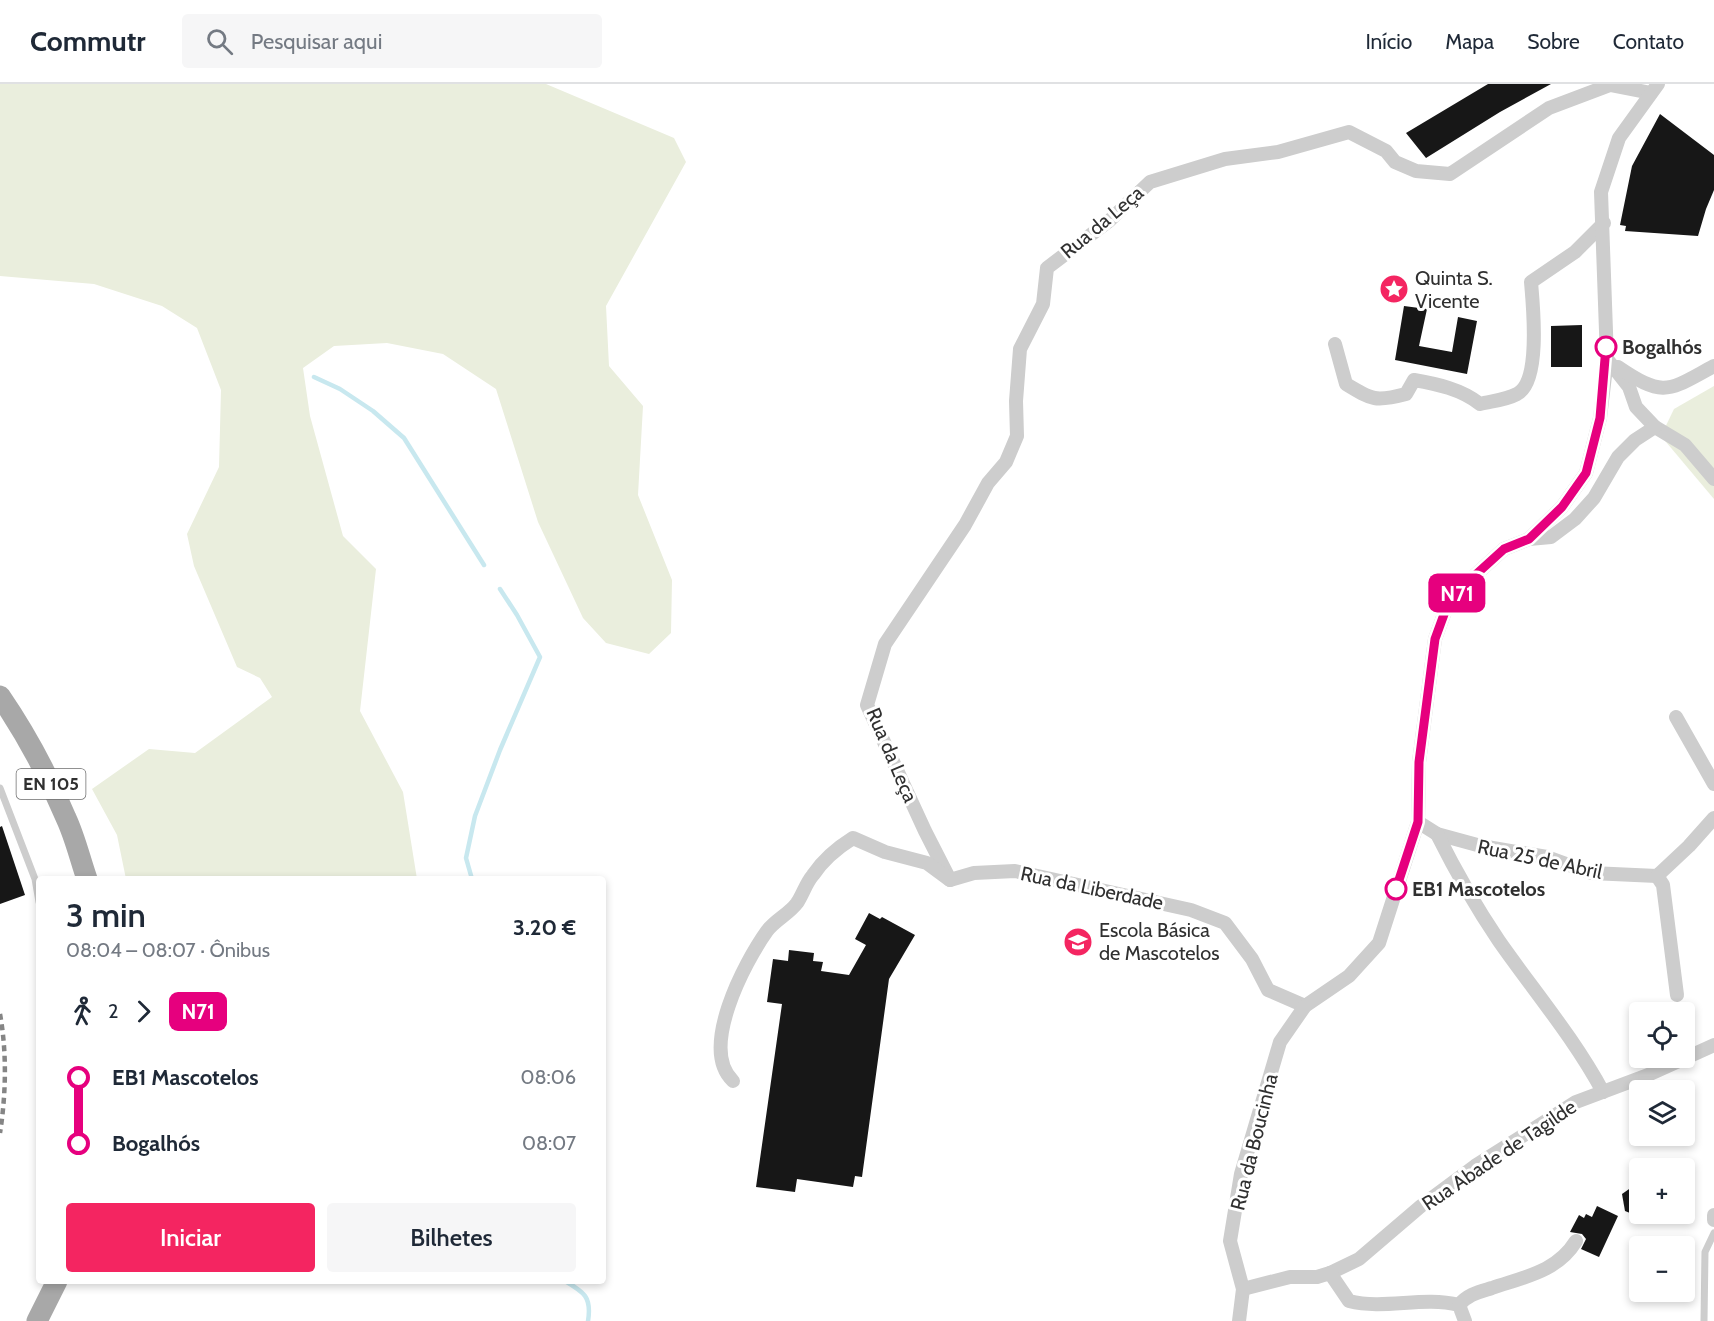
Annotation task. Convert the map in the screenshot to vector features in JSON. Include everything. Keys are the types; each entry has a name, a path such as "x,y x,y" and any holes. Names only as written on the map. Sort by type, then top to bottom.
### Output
{"main road":[{"name":"EN 105","path":"0,696 46,774 67,820 86,876"},
{"path":"38,1321 56,1284"}],"street":[{"name":"Rua da Leça","path":"951,880 925,831 867,705 885,644 965,525 988,483 1006,462 1017,436 1016,401 1020,349 1043,304 1047,267 1109,220 1150,182 1225,159 1278,152 1349,132 1386,151 1395,162 1416,171 1450,174 1549,108 1610,85 1655,88"},
{"path":"1529,539 1562,507 1586,473 1600,418 1607,359 1604,223 1601,192 1619,138 1655,88"},
{"path":"1335,344 1346,384 1366,396 1383,400 1406,394 1414,380 1440,385 1469,395 1480,404 1519,394 1528,381 1534,344 1531,282 1575,252 1604,223"},
{"path":"1607,359 1638,381 1658,387 1672,388 1714,366"},
{"path":"1607,359 1629,387 1636,407 1655,427 1685,445 1714,479"},
{"path":"1305,1006 1349,976 1379,943 1418,822 1419,762 1435,639 1450,598 1504,549 1529,539 1551,537 1575,519 1594,498 1618,457 1635,440 1655,427"},
{"path":"1676,717 1714,784"},
{"path":"1677,995 1663,885 1657,876 1714,818"},
{"name":"Rua 25 de Abril","path":"1418,822 1437,834 1480,846 1547,857 1591,873 1657,876"},
{"path":"1437,834 1455,869 1497,938 1585,1058 1603,1092"},
{"path":"733,1082 725,1074 720,1043 726,1013 745,969 768,930 796,903 812,875 837,848 853,838 885,852 927,863 951,880"},
{"name":"Rua da Liberdade","path":"951,880 974,873 1015,871 1191,910 1225,923 1252,959 1268,990 1305,1006"},
{"name":"Rua da Boucinha","path":"1239,1321 1243,1289 1230,1241 1241,1174 1280,1042 1305,1006"},
{"name":"Rua Abade de Tagilde","path":"1243,1289 1290,1277 1330,1273 1359,1259 1421,1206 1475,1166 1576,1102 1648,1075 1714,1045"},
{"path":"1714,1215 1714,1220"},
{"path":"1459,1305 1472,1294 1527,1278 1547,1269 1569,1252 1576,1241"},
{"path":"1330,1273 1349,1301 1361,1304 1432,1300 1459,1305"},
{"path":"1459,1305 1465,1321"}],"lane":[{"path":"0,788 36,885"},
{"path":"1704,1321 1705,1252 1714,1233"}],"green space":[{"path":"0,84 546,84 674,138 686,162 606,306 609,366 643,406 638,495 672,580 671,633 649,654 606,643 583,618 538,522 496,389 443,354 387,343 334,346 303,368 310,416 343,536 376,569 360,711 403,792 417,876 125,876 117,835 92,789 149,749 195,753 272,697 260,678 237,667 194,566 187,534 219,467 221,390 197,328 162,306 94,284 0,276"},
{"path":"1714,386 1714,499 1661,436 1674,409"}],"building":[{"path":"1488,84 1551,84 1500,112 1426,158 1406,133"},
{"path":"1660,114 1714,155 1714,190 1698,236 1625,231 1626,226 1620,225 1632,166"},
{"name":"Quinta S. Vicente","path":"1404,306 1427,309 1419,346 1452,352 1458,317 1477,321 1467,374 1395,360"},
{"path":"1582,325 1582,367 1551,367 1551,326"},
{"path":"2,826 25,895 0,904 0,827"},
{"path":"869,913 880,919 882,917 915,935 889,979 862,1177 855,1176 853,1187 797,1179 795,1192 756,1187 782,1004 767,1002 773,959 788,961 789,950 814,953 813,961 823,962 821,971 849,975 866,945 855,939"},
{"path":"1629,1189 1629,1213 1625,1211 1622,1194"},
{"path":"1597,1206 1618,1216 1599,1257 1581,1249 1586,1239 1582,1234 1570,1232 1579,1215 1584,1218 1586,1214 1592,1217"}],"waterway":[{"path":"314,377 340,389 373,411 404,438 484,565"},
{"path":"471,876 466,858 475,816 500,750 540,657 500,589"},
{"path":"570,1284 585,1296 589,1306 588,1321"}],"railway":[{"path":"0,1014 5,1074 0,1133"}],"bus line":[{"name":"N71","path":"1396,889 1418,822 1419,762 1435,639 1450,598 1504,549 1529,539 1562,507 1586,473 1600,418 1607,359 1606,347"}],"place":[{"name":"Quinta S. Vicente","path":"1394,289"},
{"name":"Bogalhós","path":"1606,347"},
{"name":"EB1 Mascotelos","path":"1396,889"},
{"name":"Escola Básica de Mascotelos","path":"1078,942"}]}
